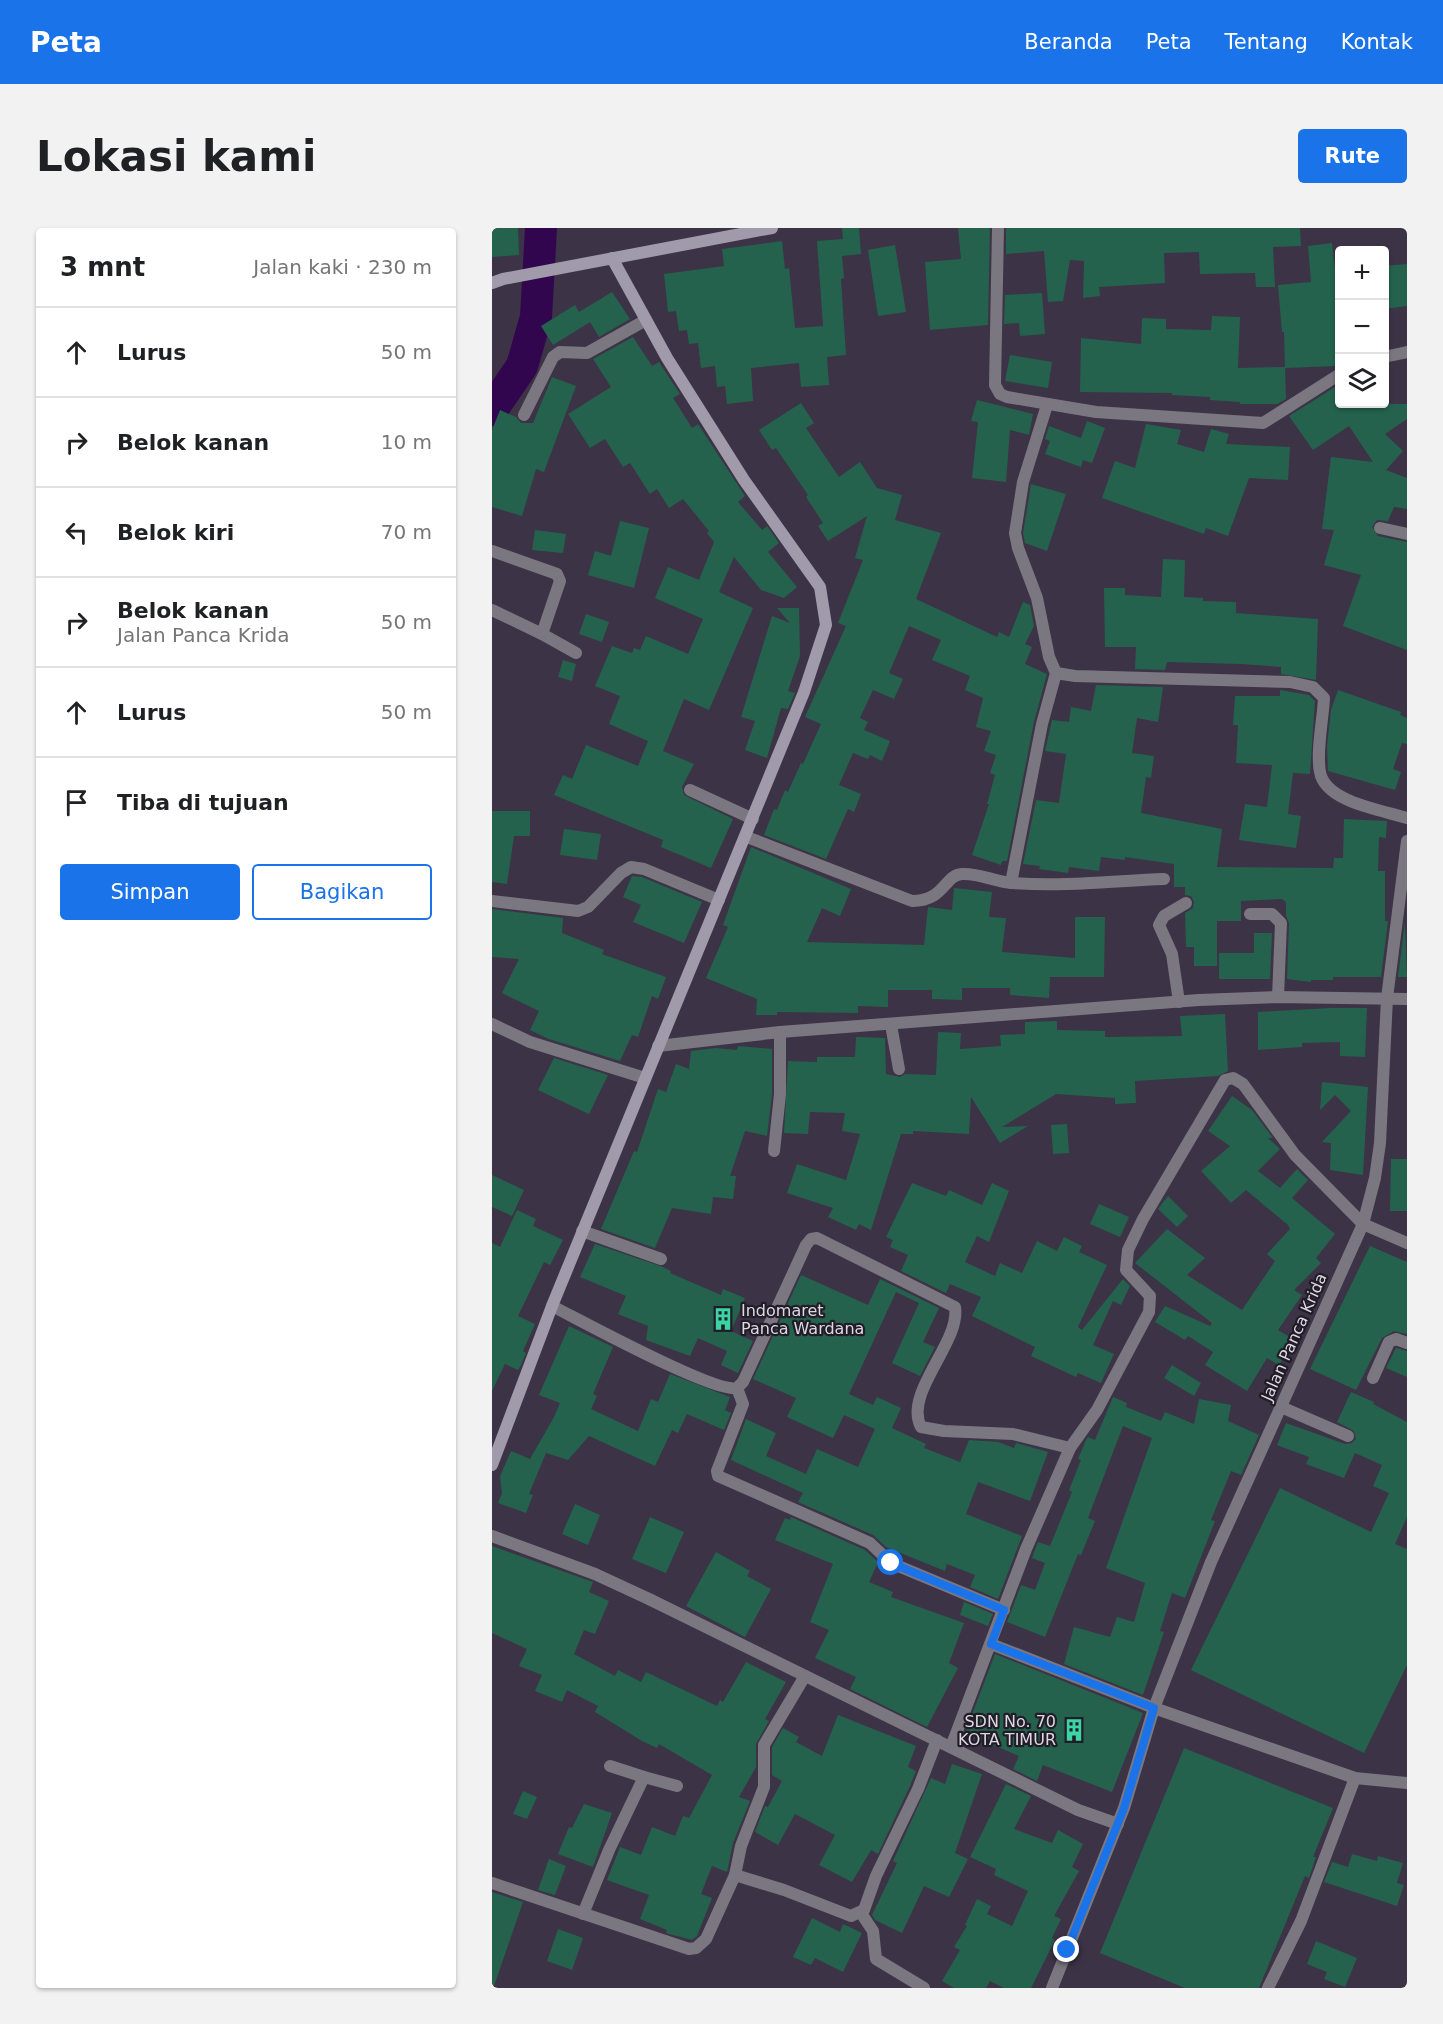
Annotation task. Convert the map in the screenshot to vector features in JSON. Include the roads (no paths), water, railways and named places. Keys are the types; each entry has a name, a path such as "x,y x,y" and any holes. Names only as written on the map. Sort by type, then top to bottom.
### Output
{"street":[{"path":"498,281 772,228"},
{"path":"998,228 997,390 1007,397 1047,405 1126,415 1263,423 1335,377"},
{"path":"492,1465 582,1231 747,837 821,645 826,625 824,605 814,578 744,480 646,320 612,258"},
{"path":"525,415 553,357 560,352 587,353 646,320"},
{"path":"1389,356 1407,352"},
{"path":"1011,883 1044,716 1056,673 1049,657 1037,598 1018,548 1016,533 1023,482 1047,405"},
{"path":"1380,528 1407,534"},
{"path":"492,551 541,567 557,574 560,578 542,634"},
{"path":"492,610 576,653"},
{"path":"1056,673 1075,676 1290,682 1313,687 1324,698 1320,772 1325,785 1346,800 1407,818"},
{"path":"690,790 753,819"},
{"path":"747,837 912,901 938,895 958,874 1011,883 1075,884 1164,879"},
{"name":"Jalan Panca Krida","path":"1052,1988 1118,1824 1154,1708 1211,1562 1363,1224 1380,1143 1388,998 1407,841"},
{"path":"492,901 578,911 588,907 624,869 631,867 644,869 719,900"},
{"path":"1179,1002 1172,954 1159,925 1164,916 1186,903"},
{"path":"1250,914 1272,914 1281,923 1278,997"},
{"path":"658,1046 780,1032 1179,1002 1278,997 1407,999"},
{"path":"492,1024 530,1042 645,1078"},
{"path":"891,1025 899,1069"},
{"path":"774,1151 780,1094 780,1032"},
{"path":"951,1747 1026,1549 1070,1448 1102,1402 1149,1312 1150,1296 1126,1270 1125,1261 1131,1242 1225,1080 1233,1078 1243,1084 1295,1155 1363,1224 1407,1244"},
{"path":"582,1231 661,1259"},
{"path":"552,1306 680,1369 727,1389 737,1388 743,1382 806,1245 811,1239 817,1238 955,1307 953,1323 919,1405 921,1427 944,1431 1013,1434 1070,1448"},
{"path":"1373,1378 1389,1342 1396,1339 1407,1343"},
{"path":"737,1388 742,1404 717,1471 718,1476 870,1543 891,1563 1004,1610"},
{"path":"1281,1407 1348,1436"},
{"path":"492,1536 595,1574 1078,1810 1118,1824"},
{"path":"991,1644 1154,1708 1355,1778 1407,1783"},
{"path":"492,1883 675,1947 696,1948 706,1939 735,1875 741,1846 764,1787 764,1745 805,1676"},
{"path":"735,1875 784,1890 851,1916 861,1913 937,1740"},
{"path":"610,1766 677,1786"},
{"path":"583,1914 609,1850 644,1777"},
{"path":"1268,1988 1301,1921 1355,1778"},
{"path":"861,1913 873,1931 876,1959 924,1988"}],"waterway":[{"path":"492,410 522,366 536,317 541,228"}],"place":[{"name":"Indomaret Panca Wardana","path":"723,1319"},
{"name":"SDN No. 70 KOTA TIMUR","path":"1074,1730"}]}
